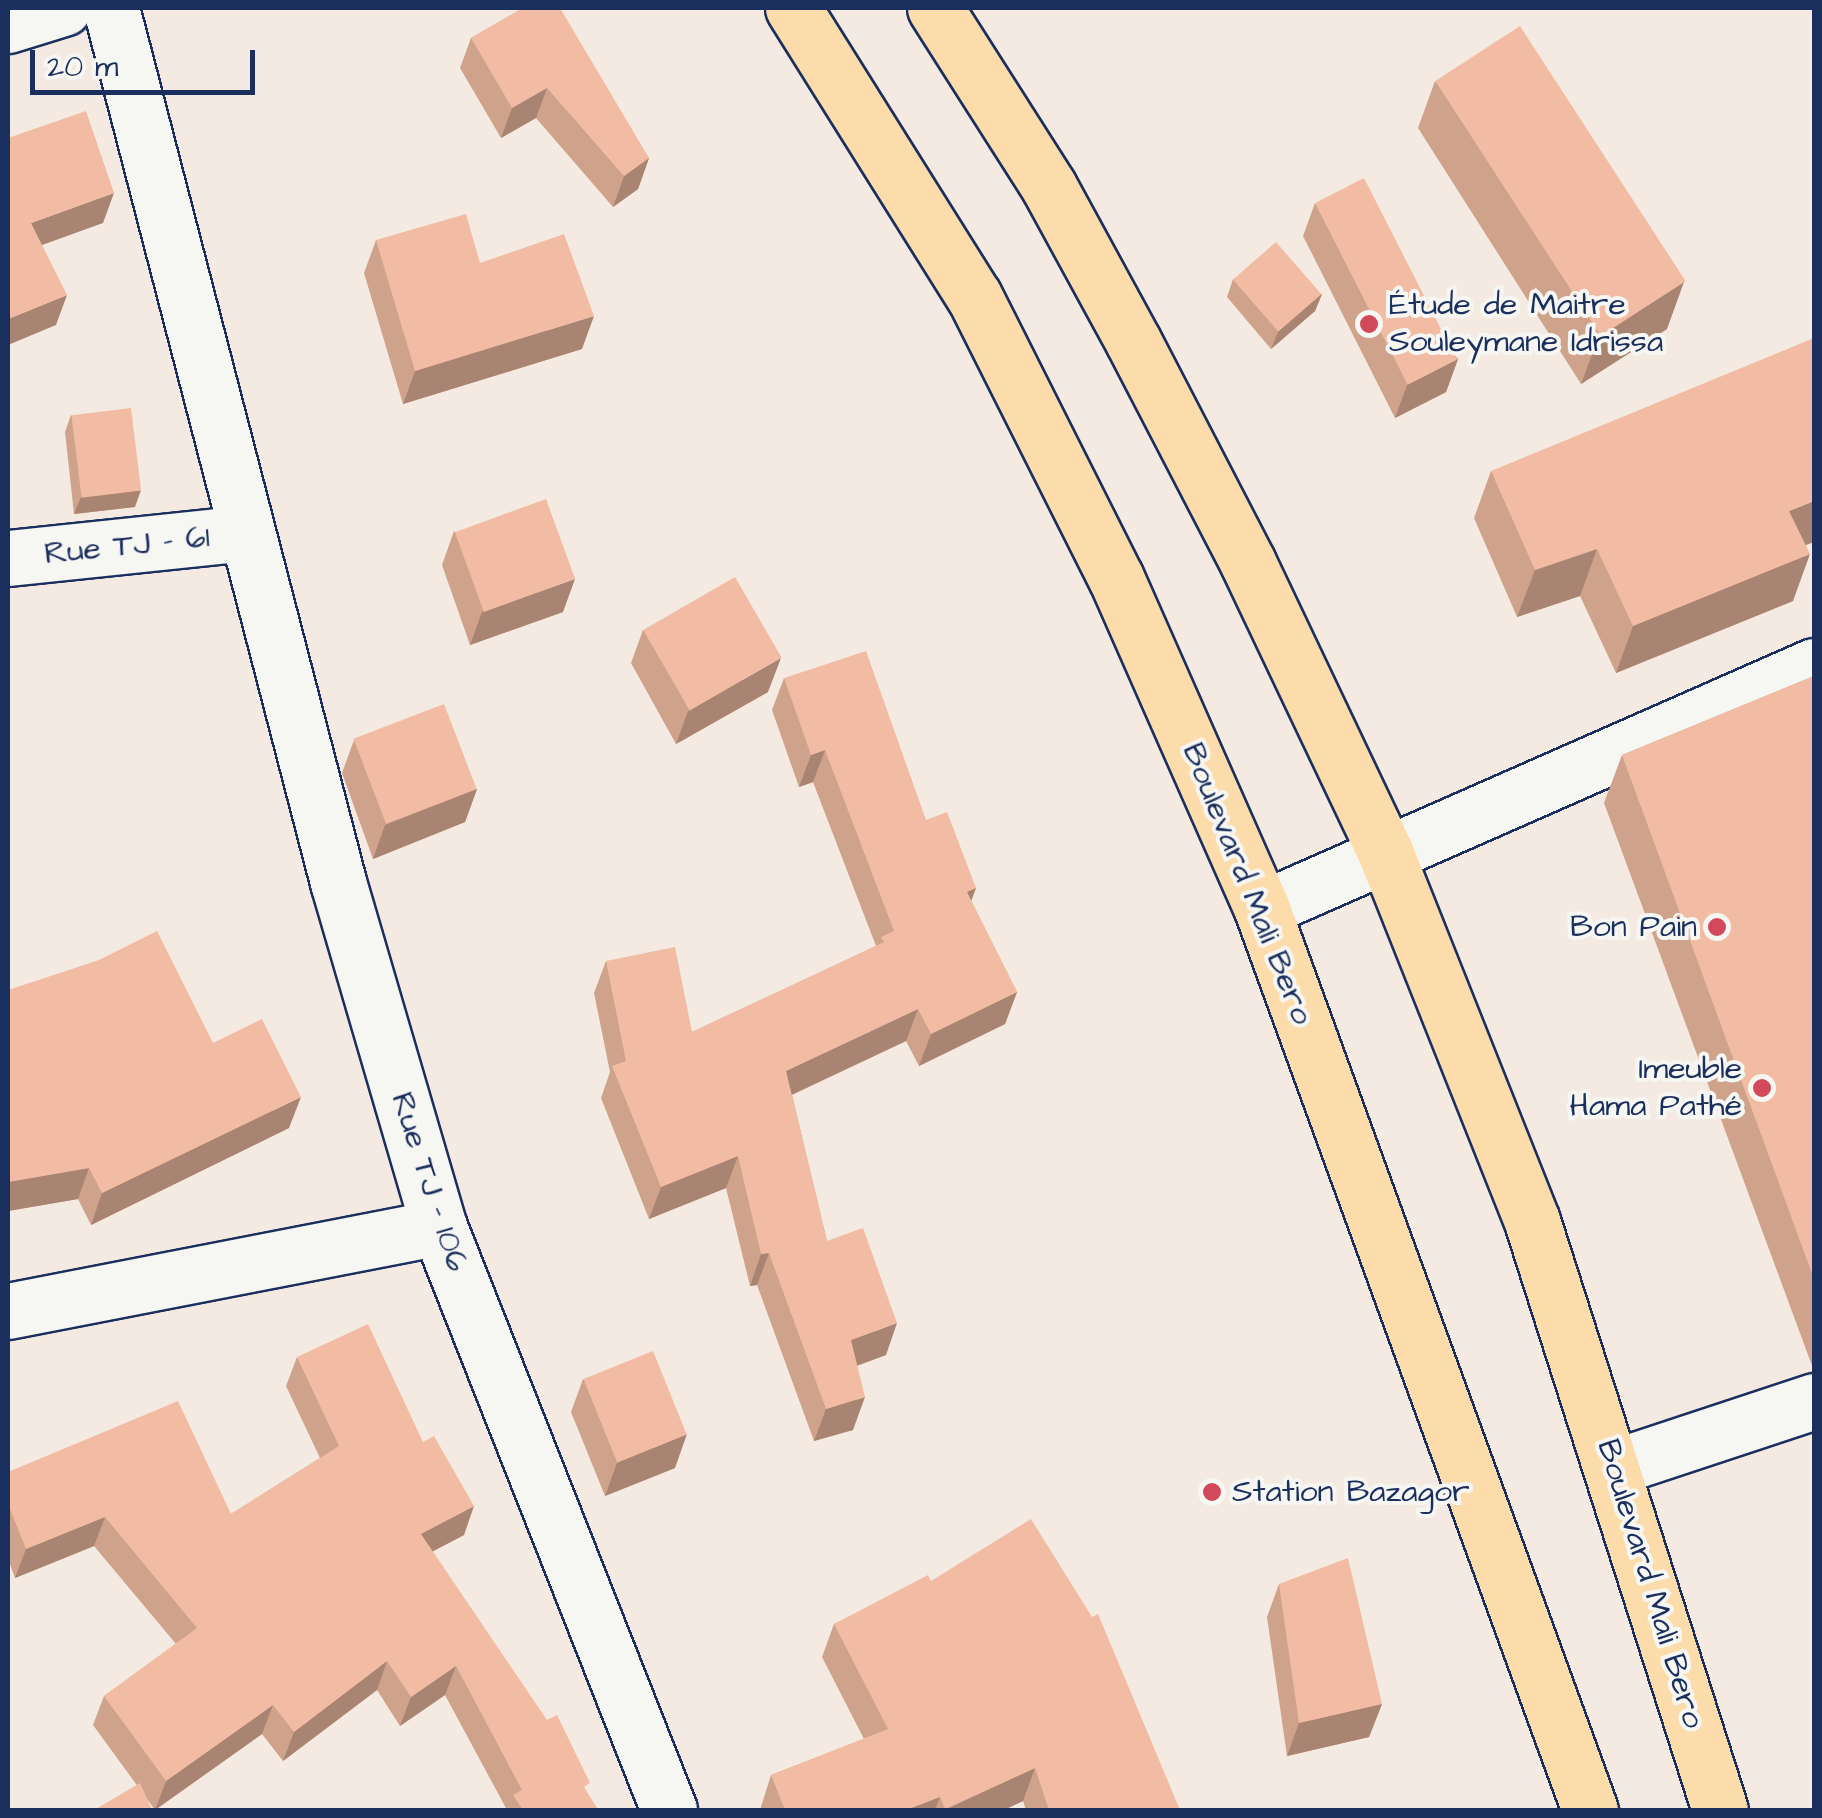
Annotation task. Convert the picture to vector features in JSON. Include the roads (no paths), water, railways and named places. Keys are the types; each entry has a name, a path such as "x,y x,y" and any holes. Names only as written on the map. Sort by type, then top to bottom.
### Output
{"main road":[{"name":"Boulevard Mali Bero","path":"794,8 974,296 1116,578 1262,909 1590,1810"},
{"name":"Boulevard Mali Bero","path":"935,8 1048,187 1132,340 1248,563 1386,854 1532,1221 1615,1468 1720,1810"}],"street":[{"path":"8,25 63,8"},
{"name":"Rue TJ - 106","path":"110,8 338,882 439,1228 670,1810"},
{"name":"Rue TJ - 61","path":"8,558 247,534"},
{"path":"1262,909 1814,666"},
{"path":"8,1311 439,1228"},
{"path":"1615,1468 1814,1401"}],"place":[{"name":"Étude de Maitre Souleymane Idrissa","path":"1369,324"},
{"name":"Bon Pain","path":"1717,927"},
{"name":"Imeuble Hama Pathé","path":"1762,1088"},
{"name":"Station Bazagor","path":"1212,1492"}]}
